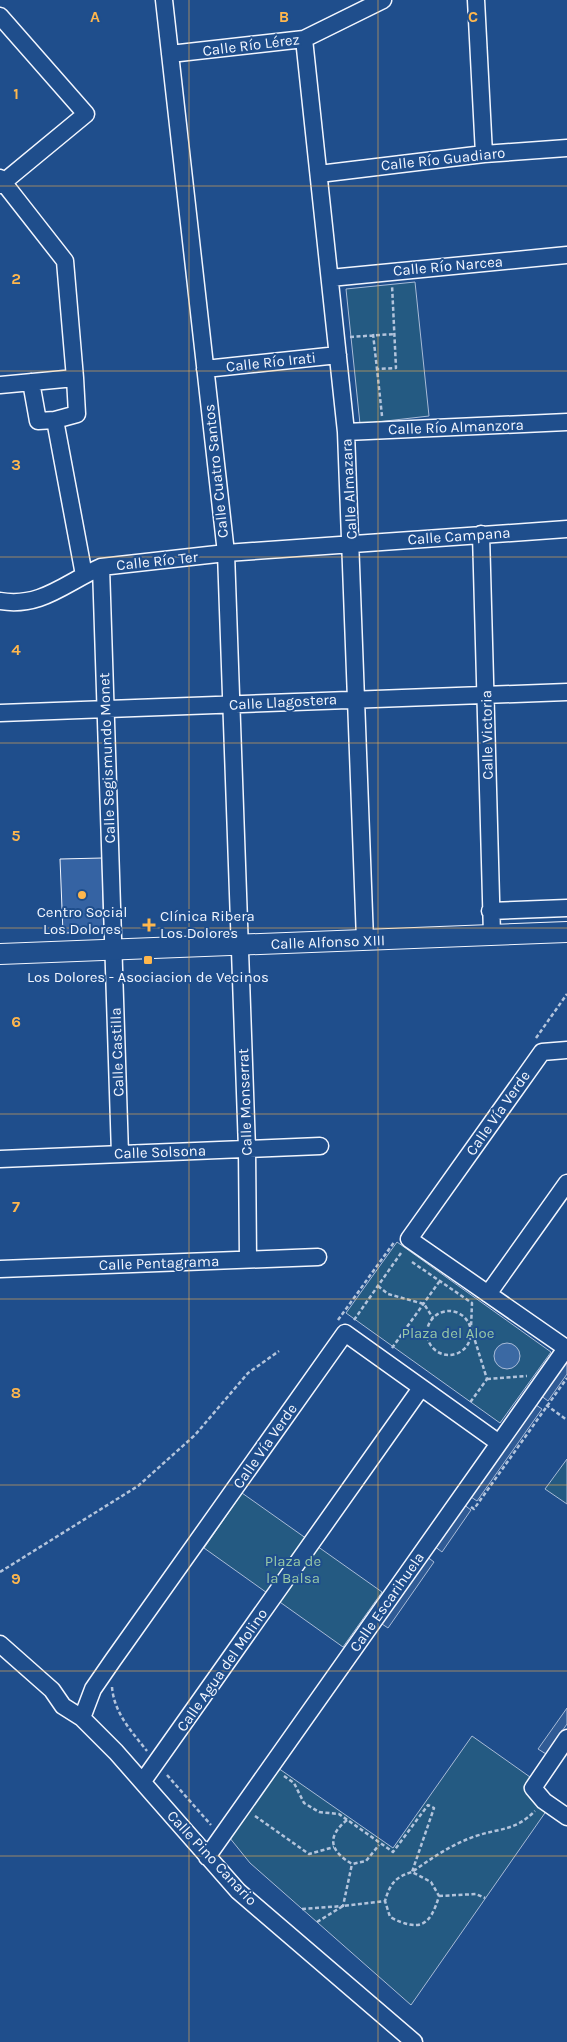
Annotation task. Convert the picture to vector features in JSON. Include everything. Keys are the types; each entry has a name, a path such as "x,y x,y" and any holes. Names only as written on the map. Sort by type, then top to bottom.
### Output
{"main road":[{"name":"Calle Alfonso XIII","path":"0,954 567,932"}],"street":[{"name":"Calle Cuatro Santos","path":"164,0 226,554 238,945"},
{"name":"Calle Río Lérez","path":"170,54 304,39 383,0"},
{"path":"476,0 484,154"},
{"path":"0,16 86,114 1,181 65,261 77,414 54,420 38,420 31,382"},
{"name":"Calle Almazara","path":"304,39 346,432 352,545 365,940"},
{"name":"Calle Río Guadiaro","path":"319,174 484,154 567,148"},
{"name":"Calle Río Narcea","path":"330,278 567,255"},
{"name":"Calle Río Irati","path":"205,369 337,347"},
{"path":"0,385 75,378"},
{"path":"54,420 84,574"},
{"name":"Calle Río Almanzora","path":"346,432 567,422"},
{"name":"Calle Campana","path":"352,545 567,529"},
{"name":"Calle Victoria","path":"481,534 492,935"},
{"name":"Calle Río Ter","path":"0,601 17,604 52,594 84,574 100,567 226,554 352,545"},
{"name":"Calle Segismundo Monet","path":"100,567 114,950"},
{"name":"Calle Llagostera","path":"0,713 567,692"},
{"path":"490,911 567,908"},
{"name":"Calle Monserrat","path":"238,945 247,1149 248,1260"},
{"name":"Calle Castilla","path":"114,950 120,1154"},
{"name":"Calle Vía Verde","path":"567,1050 542,1052 409,1239 567,1347"},
{"name":"Calle Solsona","path":"0,1159 320,1146"},
{"path":"488,1294 567,1183"},
{"name":"Calle Pentagrama","path":"0,1269 318,1257"},
{"name":"Calle Vía Verde","path":"82,1718 93,1689 345,1333 499,1443"},
{"name":"Calle Escarihuela","path":"207,1857 567,1347"},
{"name":"Calle Agua del Molino","path":"143,1781 421,1388"},
{"name":"Calle Pino Canario","path":"0,1644 52,1690 63,1706 82,1718 143,1781 238,1891 414,2042"},
{"path":"567,1738 533,1788 544,1801 567,1817"}],"path":[{"path":"377,369 396,368 391,272"},
{"path":"337,347 373,334 395,334"},
{"path":"373,334 385,430"},
{"path":"352,1323 401,1253 392,1245"},
{"path":"409,1259 439,1282 472,1303 471,1328 469,1343 458,1354 441,1354 429,1342 428,1326 433,1318 443,1312 458,1312 468,1321 471,1328 487,1379 461,1416"},
{"path":"383,1360 439,1282"},
{"path":"378,1286 388,1294 424,1304 433,1318"},
{"path":"0,1572 138,1486 195,1435 248,1373 279,1351"},
{"path":"460,1499 474,1509 567,1378"},
{"path":"113,1660 117,1665 112,1679 113,1701 127,1726 156,1763 212,1827 223,1835"},
{"path":"281,1774 294,1783 304,1803 319,1812 339,1814 393,1852 428,1805 434,1808 412,1872"},
{"path":"412,1872 431,1882 439,1896 434,1915 423,1924 407,1926 390,1917 385,1901 389,1888 398,1876 412,1872 446,1849 475,1836 523,1823 544,1801"},
{"path":"252,1813 309,1854 334,1847"},
{"path":"347,1820 337,1828 333,1838 334,1847 341,1858 352,1864 366,1861 375,1853 380,1844"},
{"path":"317,1922 342,1906 352,1864"},
{"path":"439,1896 476,1894 485,1898"},
{"path":"302,1909 385,1901"}],"green space":[{"path":"415,282 429,416 360,424 346,289"},
{"name":"Plaza del Aloe","path":"397,1242 551,1352 500,1423 346,1313"},
{"path":"567,1459 567,1504 545,1489"},
{"name":"Plaza de la Balsa","path":"242,1493 382,1592 343,1647 204,1548"},
{"path":"472,1736 530,1777 528,1787 547,1810 411,2005 250,1863 229,1837 278,1768 393,1848"}],"shaded area":[{"path":"507,1343 516,1347 520,1356 516,1365 507,1369 498,1365 494,1356 498,1347"},
{"path":"567,1355 567,1374 548,1401 540,1395"},
{"path":"533,1403 542,1409 477,1501 468,1495"},
{"path":"463,1504 471,1510 442,1552 434,1546"},
{"path":"426,1556 434,1562 388,1628 379,1622"},
{"path":"567,1708 567,1724 546,1754 538,1749"}],"building":[{"name":"Centro Social Los Dolores","path":"102,858 104,932 63,933 60,859"}],"place":[{"name":"Centro Social Los Dolores","path":"82,895"},
{"name":"Clínica Ribera Los Dolores","path":"149,925"},
{"name":"Los Dolores - Asociacion de Vecinos","path":"148,960"}]}
